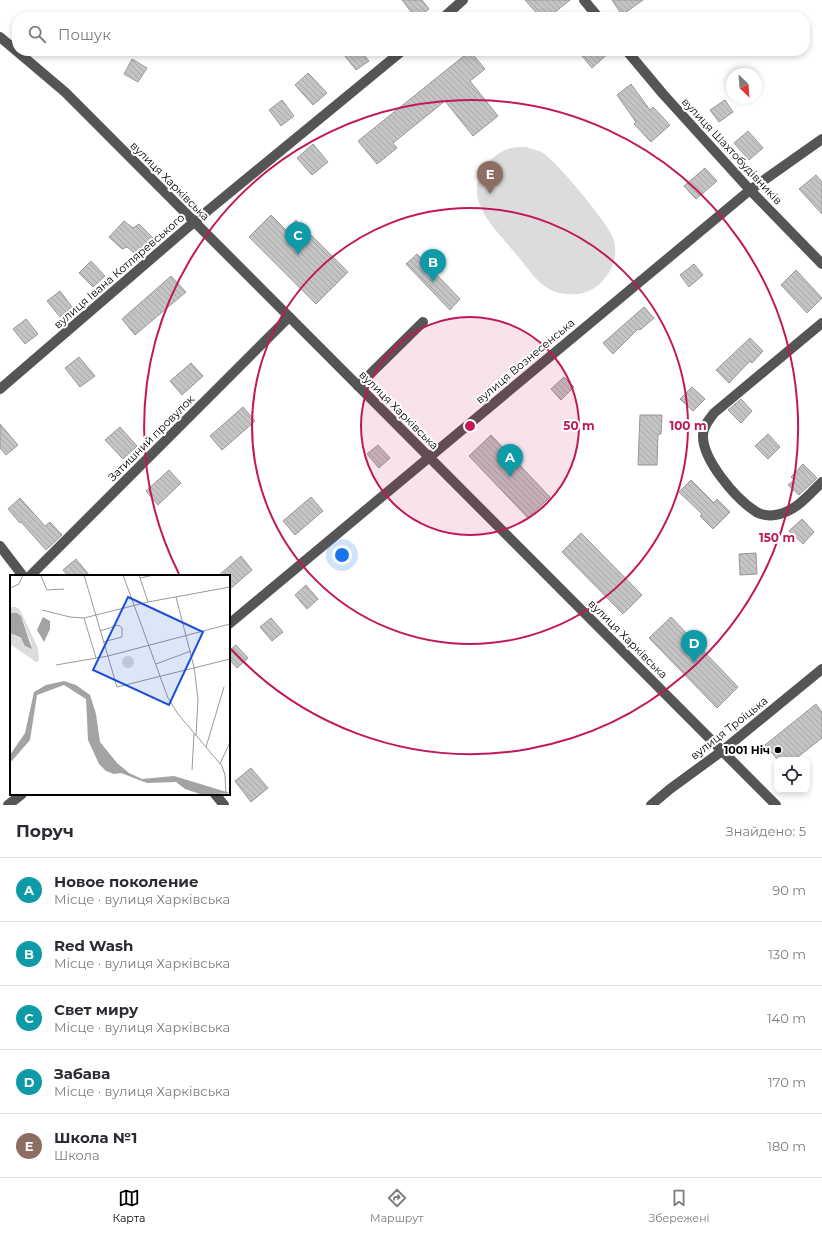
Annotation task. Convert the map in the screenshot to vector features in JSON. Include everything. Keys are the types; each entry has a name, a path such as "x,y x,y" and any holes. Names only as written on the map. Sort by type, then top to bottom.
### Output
{"street":[{"path":"450,12 463,0"},
{"path":"584,0 594,12"},
{"name":"вулиця Харківська","path":"0,37 12,47"},
{"name":"вулиця Харківська","path":"22,56 65,92 776,805"},
{"name":"вулиця Івана Котляревського","path":"0,389 194,222 396,56"},
{"name":"вулиця Шахтобудівників","path":"631,56 663,94 750,190 822,264"},
{"name":"вулиця Вознесенська","path":"230,623 750,190 822,139"},
{"name":"Затишний провулок","path":"31,575 290,317"},
{"path":"358,386 423,322"},
{"path":"822,323 714,413 706,423 703,434 704,447 720,475 743,502 756,512 766,515 776,515 792,509 802,502 822,482"},
{"path":"0,546 22,575"},
{"name":"вулиця Троїцька","path":"650,805 722,750 822,669"},
{"path":"8,805 21,795"},
{"path":"216,795 224,805"}],"shaded area":[{"path":"514,147 526,147 539,151 550,158 593,207 613,238 615,254 611,270 599,284 589,291 567,294 551,290 546,287 519,258 483,212 477,196 477,188 482,171 493,158 500,153"}],"building":[{"path":"402,0 422,0 429,9 425,12 411,12"},
{"path":"525,0 570,0 555,12 536,12"},
{"path":"612,0 643,0 626,12 620,12"},
{"path":"345,56 365,56 369,61 356,70"},
{"path":"464,56 474,56 485,69 470,81 498,116 473,136 445,101 393,143 397,148 377,164 358,141"},
{"path":"582,56 605,56 592,68"},
{"path":"132,59 147,68 138,82 124,74"},
{"path":"308,73 327,93 313,105 295,85"},
{"path":"631,84 650,110 653,107 670,125 651,142 634,124 636,122 617,95"},
{"path":"282,100 294,116 281,126 269,110"},
{"path":"725,100 726,104 728,104 733,112 719,122 710,110"},
{"path":"748,131 763,148 749,160 734,143"},
{"path":"313,144 328,162 312,175 297,158"},
{"path":"705,168 717,181 696,199 684,186"},
{"path":"816,175 822,182 822,214 799,189"},
{"path":"271,215 286,230 296,220 348,272 316,304 249,237"},
{"path":"124,221 133,228 139,224 154,239 138,256 127,247 122,249 109,237"},
{"path":"417,254 460,299 450,310 406,264"},
{"path":"91,261 105,276 93,287 79,273"},
{"path":"694,264 703,275 689,287 680,275"},
{"path":"796,270 822,298 807,313 781,285"},
{"path":"171,276 186,292 135,335 122,319"},
{"path":"60,291 72,307 60,317 47,301"},
{"path":"644,307 654,318 640,330 638,329 613,354 603,343"},
{"path":"26,319 38,334 25,344 13,329"},
{"path":"750,338 763,351 752,363 750,361 729,383 716,370"},
{"path":"79,357 95,376 80,387 65,368"},
{"path":"191,363 203,376 182,395 170,381"},
{"path":"564,377 574,387 561,400 551,389"},
{"path":"692,387 705,399 693,411 680,399"},
{"path":"741,399 752,411 741,423 728,410"},
{"path":"243,407 255,421 222,450 210,436"},
{"path":"640,415 662,415 661,434 658,434 657,465 638,465"},
{"path":"0,424 18,445 6,455 0,448"},
{"path":"120,427 137,446 123,459 105,440"},
{"path":"768,434 780,447 768,459 755,446"},
{"path":"491,435 550,497 528,518 469,456"},
{"path":"378,445 390,458 379,468 367,454"},
{"path":"803,464 817,478 799,495 788,485 794,480 791,477"},
{"path":"169,470 181,483 158,505 146,491"},
{"path":"691,480 714,503 717,499 730,512 713,529 700,516 702,514 679,492"},
{"path":"311,497 323,511 295,535 283,521"},
{"path":"20,498 45,526 50,522 62,535 46,550 8,509"},
{"path":"802,519 814,532 803,544 789,531"},
{"path":"581,533 642,595 623,614 562,552"},
{"path":"756,553 757,574 740,575 739,554"},
{"path":"241,556 252,570 230,589 230,575 219,575"},
{"path":"76,559 89,575 67,575 63,570"},
{"path":"306,585 318,599 307,609 295,595"},
{"path":"671,617 738,687 717,708 649,638"},
{"path":"271,618 283,632 272,641 260,627"},
{"path":"236,645 248,658 237,668 230,660 230,650"},
{"path":"816,704 822,712 822,738 798,757 775,757 765,745"},
{"path":"251,768 268,788 251,802 235,781"}],"place":[{"name":"Школа №1","path":"490,194"},
{"name":"Свет миру","path":"298,255"},
{"name":"Red Wash","path":"433,282"},
{"name":"Новое поколение","path":"510,477"},
{"name":"Забава","path":"694,663"},
{"name":"1001 Ніч","path":"778,750"}]}
